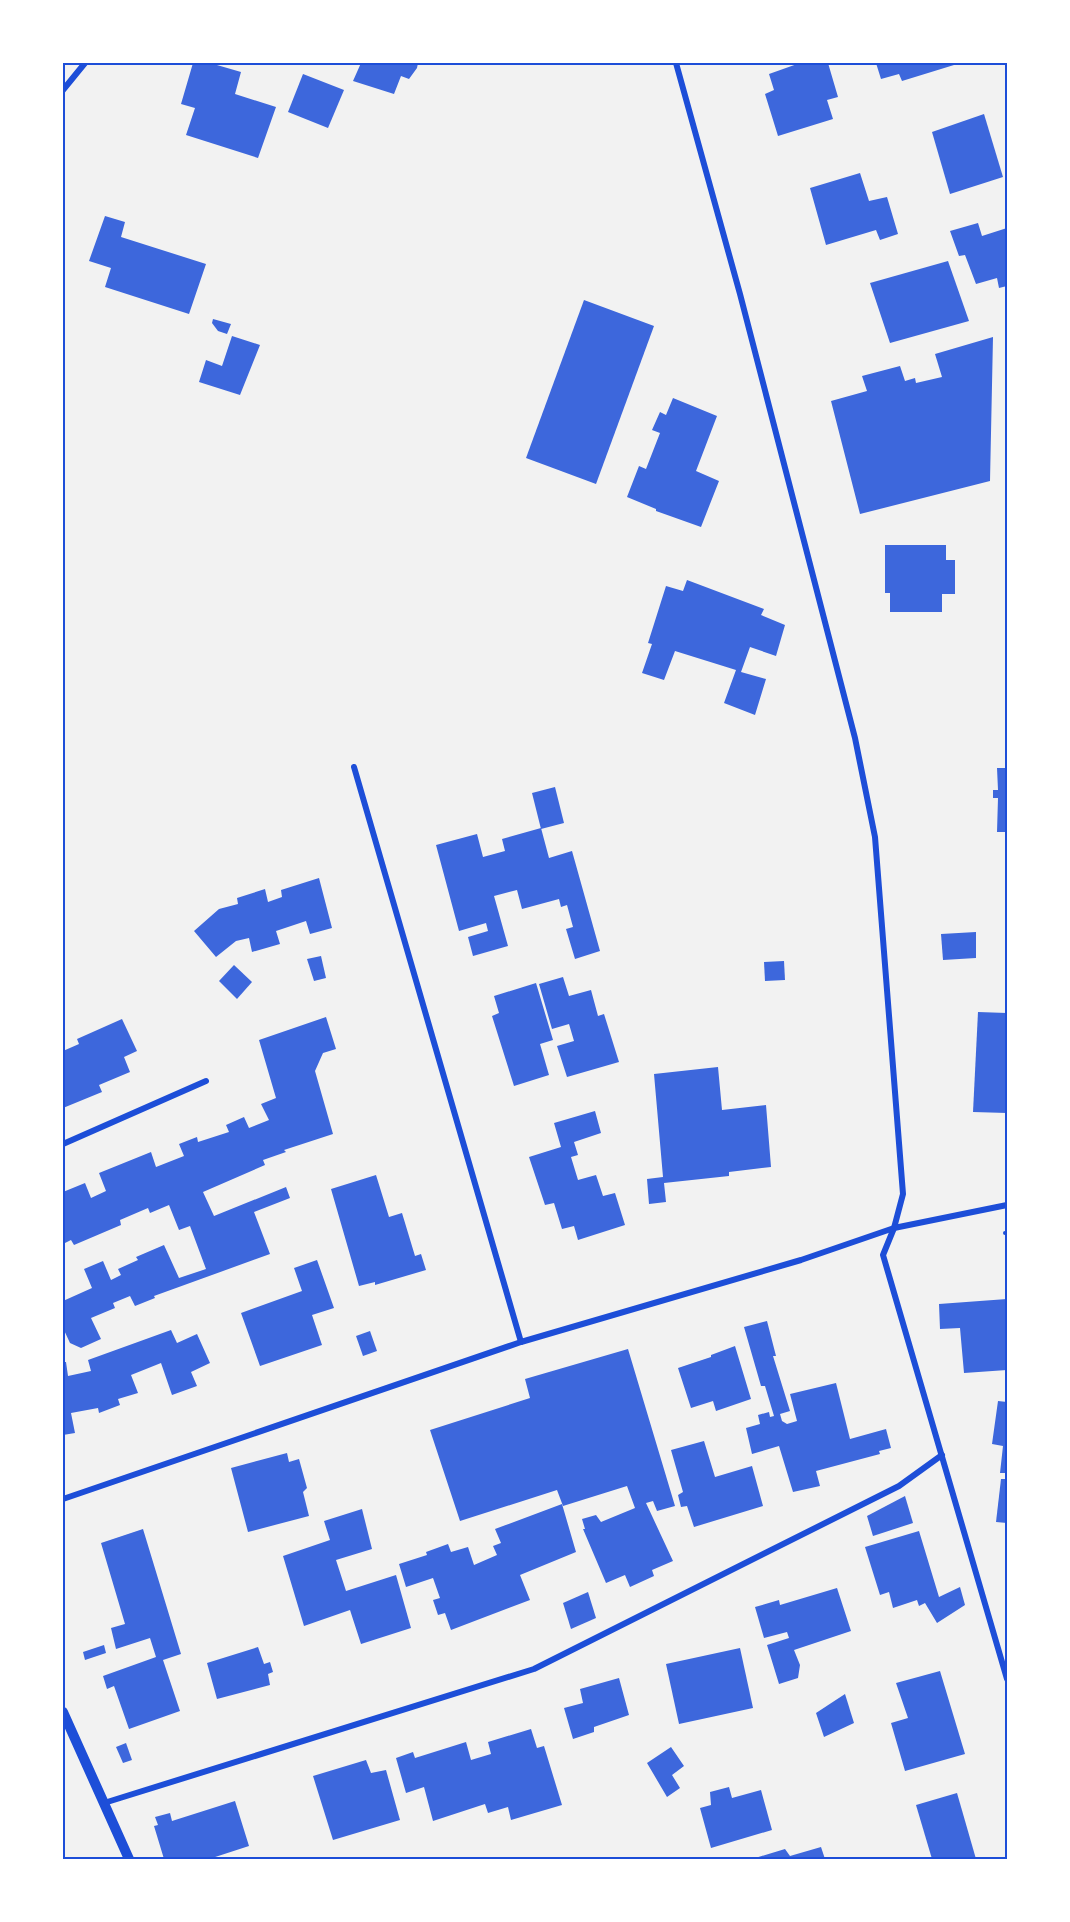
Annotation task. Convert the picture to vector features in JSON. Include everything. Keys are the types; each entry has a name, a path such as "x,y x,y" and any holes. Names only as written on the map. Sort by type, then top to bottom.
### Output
{"street":[{"path":"63,90 85,63"},
{"path":"676,63 740,294 852,727 876,837 903,1194 894,1228 883,1255 1007,1679"},
{"path":"354,767 521,1342"},
{"path":"63,1144 206,1081"},
{"path":"63,1500 521,1342 801,1260 894,1228 1007,1205"},
{"path":"104,1803 534,1669 899,1486 942,1455"},
{"path":"63,1712 129,1859"}],"building":[{"path":"193,63 210,63 241,72 235,94 276,107 258,158 186,135 195,108 181,104"},
{"path":"361,63 418,63 409,79 401,76 394,94 353,81"},
{"path":"800,63 828,63 838,97 827,100 833,119 778,136 765,94 774,90 769,74"},
{"path":"876,63 953,63 954,65 902,81 899,74 881,79"},
{"path":"303,74 344,90 328,128 288,112"},
{"path":"984,114 1003,177 950,194 932,132"},
{"path":"860,173 869,201 887,197 898,234 880,240 876,230 826,245 810,188"},
{"path":"105,216 125,222 121,237 206,264 189,314 105,287 111,268 89,261"},
{"path":"978,223 982,236 1007,228 1007,286 999,288 997,278 976,284 965,255 959,256 950,231"},
{"path":"948,261 969,321 890,343 870,283"},
{"path":"584,300 654,326 596,484 526,458"},
{"path":"213,319 231,324 227,334 218,331 212,323"},
{"path":"232,336 260,345 240,395 199,382 206,360 222,366"},
{"path":"993,337 990,481 860,514 831,401 867,391 862,376 900,366 905,381 915,378 916,383 942,377 935,354"},
{"path":"673,398 717,416 696,471 719,481 701,527 656,511 656,509 627,497 639,466 646,469 660,433 652,430 660,412 666,415"},
{"path":"885,545 946,545 946,560 955,560 955,594 942,594 942,612 890,612 890,593 885,593"},
{"path":"687,580 764,609 761,615 785,625 776,656 750,647 741,672 766,679 755,715 724,703 736,670 675,651 664,680 642,673 652,644 648,643 666,586 683,591"},
{"path":"997,768 1007,768 1007,832 997,832 998,798 993,798 993,790 998,790"},
{"path":"555,787 564,823 541,829 532,793"},
{"path":"541,828 549,858 572,851 600,951 575,959 566,929 573,927 567,905 561,907 559,899 522,909 517,890 494,896 508,946 473,956 468,937 488,931 486,923 459,931 436,845 477,834 483,857 505,851 502,839"},
{"path":"319,878 332,928 310,934 306,921 276,931 280,944 252,952 249,938 236,941 216,957 194,931 219,909 238,904 237,898 265,889 268,902 282,897 281,890"},
{"path":"976,932 976,958 943,960 941,934"},
{"path":"321,956 326,978 314,981 307,959"},
{"path":"784,961 785,980 765,981 764,962"},
{"path":"234,965 252,982 237,999 219,981"},
{"path":"563,977 569,996 591,990 598,1016 604,1014 619,1062 567,1077 557,1046 574,1041 569,1024 552,1029 539,984"},
{"path":"536,983 553,1040 540,1044 549,1075 514,1086 492,1016 499,1013 494,996"},
{"path":"978,1012 1007,1013 1007,1113 973,1112"},
{"path":"326,1017 336,1049 323,1053 315,1071 333,1134 284,1150 286,1152 263,1160 265,1165 203,1192 214,1216 286,1187 290,1198 254,1212 270,1254 154,1296 155,1298 135,1306 130,1296 113,1303 115,1308 91,1318 101,1339 81,1348 70,1343 63,1328 63,1301 92,1288 84,1269 103,1261 111,1280 121,1275 118,1269 138,1260 136,1257 164,1245 179,1278 206,1269 190,1226 179,1230 169,1205 150,1213 148,1208 120,1220 121,1225 74,1245 71,1240 63,1244 63,1192 85,1183 91,1198 106,1191 99,1173 151,1152 156,1167 184,1156 179,1144 197,1137 198,1142 229,1132 226,1125 244,1117 249,1128 269,1120 261,1104 276,1098 259,1040"},
{"path":"122,1019 137,1051 124,1057 130,1072 99,1085 102,1092 63,1108 63,1051 79,1044 77,1039"},
{"path":"718,1067 722,1110 766,1105 771,1167 729,1172 729,1176 664,1183 666,1202 649,1204 647,1179 663,1177 654,1074"},
{"path":"595,1111 601,1133 574,1142 578,1155 571,1157 578,1180 596,1175 603,1196 615,1193 625,1225 578,1240 574,1226 562,1229 554,1203 545,1205 529,1157 561,1147 554,1123"},
{"path":"376,1175 389,1217 402,1213 415,1256 421,1254 426,1270 375,1285 375,1282 359,1286 331,1189"},
{"path":"317,1260 334,1308 312,1315 322,1345 260,1366 241,1313 302,1291 294,1268"},
{"path":"1007,1299 1007,1370 964,1373 960,1328 940,1329 939,1304"},
{"path":"767,1321 776,1356 773,1356 790,1411 780,1414 782,1421 787,1424 797,1421 790,1394 836,1383 850,1439 886,1429 891,1448 879,1451 880,1454 816,1471 820,1486 793,1492 779,1446 752,1454 746,1428 760,1424 758,1415 769,1412 770,1417 774,1416 765,1386 761,1386 744,1327"},
{"path":"171,1330 177,1343 197,1334 210,1363 191,1372 197,1386 172,1395 161,1363 131,1375 138,1393 118,1399 120,1405 99,1413 98,1408 71,1413 75,1433 63,1435 63,1362 66,1362 68,1376 91,1371 88,1360"},
{"path":"370,1331 377,1351 363,1356 356,1336"},
{"path":"735,1346 751,1399 716,1411 713,1401 691,1408 678,1368"},
{"path":"628,1349 675,1506 657,1511 653,1501 646,1503 673,1561 652,1570 654,1576 630,1587 625,1575 606,1583 583,1529 585,1529 582,1519 596,1515 601,1522 635,1508 627,1486 563,1506 557,1490 460,1521 430,1430 530,1398 525,1379"},
{"path":"998,1401 1007,1402 1007,1473 1000,1473 1003,1446 992,1444"},
{"path":"704,1441 715,1477 752,1466 763,1506 694,1527 687,1506 681,1507 678,1495 683,1492 671,1450"},
{"path":"287,1453 289,1462 299,1459 307,1488 303,1492 309,1516 248,1532 231,1468"},
{"path":"1001,1479 1007,1479 1007,1523 996,1522"},
{"path":"905,1496 913,1523 873,1536 867,1516"},
{"path":"562,1504 576,1552 520,1575 530,1600 451,1630 445,1613 438,1615 433,1600 440,1598 433,1578 406,1587 399,1564 427,1555 426,1552 448,1544 451,1552 468,1547 474,1565 497,1555 493,1546 501,1543 495,1529"},
{"path":"362,1509 372,1549 336,1560 346,1591 396,1575 411,1628 361,1644 350,1610 304,1626 283,1556 330,1540 324,1521"},
{"path":"143,1529 181,1654 163,1660 180,1711 129,1729 114,1686 107,1689 103,1676 156,1657 150,1638 116,1649 111,1628 125,1624 101,1543"},
{"path":"919,1531 939,1597 960,1587 965,1605 937,1623 925,1603 919,1606 917,1600 893,1608 889,1592 880,1595 865,1547"},
{"path":"837,1588 851,1631 794,1650 800,1665 798,1678 779,1684 767,1645 789,1638 787,1632 764,1638 755,1607 779,1600 780,1605"},
{"path":"588,1592 596,1618 571,1629 563,1603"},
{"path":"104,1645 106,1653 85,1660 83,1652"},
{"path":"258,1647 264,1664 270,1662 273,1672 268,1674 270,1685 217,1699 207,1663"},
{"path":"740,1648 753,1708 679,1724 666,1664"},
{"path":"940,1671 965,1754 905,1771 891,1723 908,1718 896,1683"},
{"path":"619,1678 629,1715 594,1727 594,1732 573,1739 564,1708 583,1703 580,1689"},
{"path":"845,1694 854,1723 824,1737 816,1713"},
{"path":"531,1729 537,1748 544,1746 562,1805 511,1820 508,1807 488,1813 485,1804 433,1821 424,1787 406,1793 396,1758 413,1752 415,1758 466,1742 471,1760 491,1754 488,1742"},
{"path":"126,1743 132,1760 123,1763 116,1747"},
{"path":"671,1747 684,1766 672,1775 680,1788 667,1797 647,1763"},
{"path":"366,1760 371,1773 386,1770 400,1820 333,1840 313,1776"},
{"path":"729,1787 732,1798 761,1790 772,1830 711,1848 700,1808 711,1805 710,1792"},
{"path":"957,1793 976,1859 932,1859 916,1805"},
{"path":"235,1801 249,1846 209,1859 164,1859 154,1826 158,1825 155,1817 170,1813 172,1821"},
{"path":"821,1847 825,1859 752,1859 785,1849 790,1856"}]}
